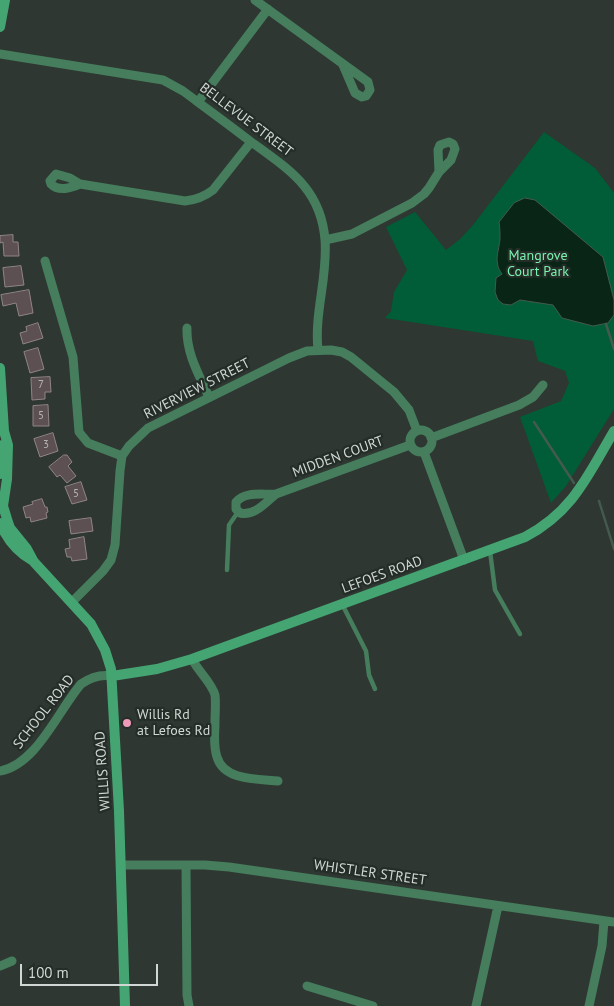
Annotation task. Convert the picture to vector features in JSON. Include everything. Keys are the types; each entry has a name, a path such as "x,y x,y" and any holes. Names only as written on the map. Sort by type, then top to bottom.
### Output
{"main road":[{"path":"0,27 5,0"},
{"path":"0,368 4,431 0,474"},
{"path":"2,505 8,463 8,444 4,431"},
{"name":"LEFOES ROAD","path":"112,676 157,669 192,659 525,537 557,516 574,498 614,431"},
{"name":"WILLIS ROAD","path":"2,505 10,528 27,549 34,562 72,602 97,634 105,650 112,676 121,865 125,1006"},
{"name":"WILLIS ROAD","path":"0,523 14,546 22,555 34,562"}],"street":[{"path":"255,0 343,65"},
{"path":"198,102 268,9"},
{"name":"BELLEVUE STREET","path":"0,54 163,80 198,102 293,172 301,181 319,210 325,240 323,279 317,323 318,350"},
{"path":"80,184 185,201 195,200 214,190 251,142"},
{"path":"325,240 352,234 412,204 424,194 439,172"},
{"path":"46,262 73,357 79,432 88,443 122,456 113,554 103,571 72,602"},
{"path":"187,328 190,351 209,397"},
{"name":"RIVERVIEW STREET","path":"122,456 129,446 148,428 289,358 307,351 318,350 342,352 386,385 404,404 417,431"},
{"path":"431,438 519,405 533,397 543,384"},
{"path":"417,431 427,432 431,438 430,448 424,452 418,452 410,445 410,438 417,431"},
{"name":"MIDDEN COURT","path":"276,494 259,509 247,514 238,512 235,506 238,500 243,497 257,494 276,494 410,445"},
{"path":"424,452 464,560"},
{"path":"192,659 201,675 210,684 214,694 215,751 222,766 244,778 278,781"},
{"name":"SCHOOL ROAD","path":"0,771 15,767 30,755 81,684 101,675 112,676"},
{"name":"WHISTLER STREET","path":"121,865 229,867 387,888 614,922"},
{"path":"186,865 187,995 189,1006"},
{"path":"476,1006 498,906"},
{"path":"589,1006 602,946 604,921"},
{"path":"0,966 12,961"},
{"path":"307,986 373,1006"}],"lane":[{"name":"MIDDEN COURT","path":"227,570 229,525 238,512"},
{"path":"490,551 495,590 520,634"},
{"path":"342,604 366,652 368,675 375,689"}],"green space":[{"name":"Mangrove Court Park","path":"544,132 595,168 614,193 614,409 566,486 551,503 520,417 561,401 569,383 565,371 538,361 533,341 385,318 391,311 394,292 407,270 386,227 415,212 446,250 473,225"}],"shaded area":[{"path":"525,198 535,200 603,257 614,300 614,315 608,323 593,326 562,318 553,305 520,300 511,305 503,304 498,300 495,292 496,278 502,274 497,261 500,239 499,222 514,203"}],"building":[{"path":"13,235 13,242 18,242 19,256 4,256 3,242 0,243 0,236"},
{"path":"21,266 24,285 5,287 3,268"},
{"path":"29,290 33,313 19,316 16,303 3,306 1,295"},
{"path":"38,323 43,338 23,344 20,333 27,331 26,327"},
{"path":"38,348 44,369 30,373 24,352"},
{"path":"50,377 51,392 45,392 45,399 32,400 31,378"},
{"path":"48,405 49,426 33,426 33,406"},
{"path":"53,433 58,451 40,457 34,439"},
{"path":"64,455 67,455 72,462 68,466 76,476 67,483 60,475 57,477 49,467"},
{"path":"81,482 87,500 72,504 65,487"},
{"path":"42,499 45,507 47,507 47,518 31,522 30,517 26,518 23,507"},
{"path":"91,518 93,531 71,534 69,521"},
{"path":"84,537 87,559 72,561 71,557 67,557 65,549 70,548 69,540"}],"waterway":[{"path":"606,324 614,349"},
{"path":"534,422 574,483"},
{"path":"599,501 614,549"}],"place":[{"name":"Willis Rd at Lefoes Rd","path":"127,723"}]}
